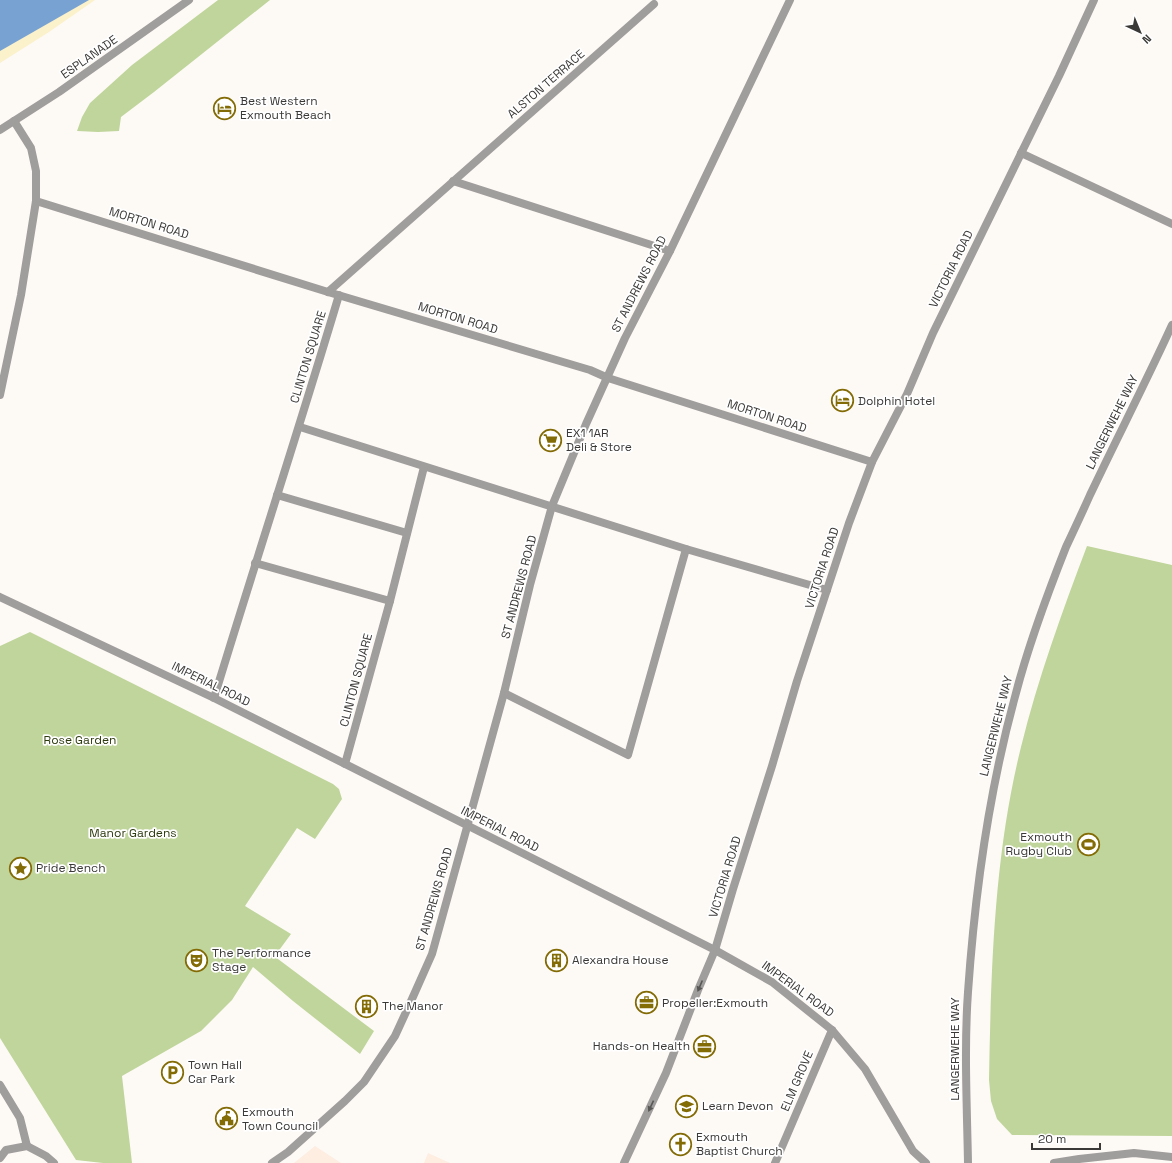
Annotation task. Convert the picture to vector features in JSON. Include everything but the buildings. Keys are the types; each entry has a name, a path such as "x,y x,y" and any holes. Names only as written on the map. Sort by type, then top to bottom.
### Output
{"street":[{"name":"ESPLANADE","path":"0,130 59,92 189,0"},
{"name":"ST ANDREWS ROAD","path":"272,1163 288,1152 364,1082 395,1036 412,999 432,954 504,692 530,586 552,506 586,424 625,338 670,251 790,0"},
{"name":"VICTORIA ROAD","path":"624,1163 666,1073 715,950 732,888 772,766 797,681 849,523 872,462 907,394 933,333 1059,76 1094,0"},
{"name":"ALSTON TERRACE","path":"328,292 654,4"},
{"path":"0,395 21,295 36,201 36,170 32,148 14,121"},
{"path":"1021,153 1172,224"},
{"path":"453,181 670,251"},
{"name":"MORTON ROAD","path":"36,201 328,292 590,370 608,378 872,462"},
{"name":"CLINTON SQUARE","path":"214,698 255,563 300,427 339,295"},
{"name":"LANGERWEHE WAY","path":"968,1163 966,1079 967,993 979,872 998,764 1016,692 1038,623 1067,546 1172,325"},
{"path":"300,427 686,549 827,590"},
{"name":"CLINTON SQUARE","path":"345,764 390,601 424,467"},
{"path":"277,495 407,533"},
{"path":"504,692 628,755 686,549"},
{"path":"255,563 390,601"},
{"name":"IMPERIAL ROAD","path":"0,597 214,698 715,950 772,982 832,1030 865,1069 913,1151 926,1163"},
{"name":"ELM GROVE","path":"775,1163 832,1030"},
{"path":"1,1089 20,1118 27,1146"},
{"path":"0,1158 6,1150 27,1146 46,1156 54,1163"},
{"path":"1054,1163 1134,1153 1172,1157"}],"shaded area":[{"path":"315,1146 341,1163 294,1163"},
{"path":"428,1153 450,1163 424,1163"}],"green space":[{"path":"218,0 270,0 121,117 119,131 77,131 82,117 90,103 132,65"},
{"name":"Exmouth Rugby Club","path":"1087,546 1172,565 1172,1136 1012,1135 997,1119 991,1101 989,1080 993,954 1000,871 1012,788 1021,747 1043,670"},
{"name":"Manor Gardens","path":"30,632 333,784 339,789 342,799 315,839 297,828 245,906 291,934 280,949 278,959 374,1031 360,1054 253,967 232,1000 201,1031 122,1076 132,1163 103,1163 76,1160 0,1038 0,646"}],"sand":[{"path":"0,0 95,0 49,32 0,63"}],"water":[{"path":"0,0 89,0 0,51"}],"place":[{"name":"Best Western Exmouth Beach","path":"224,108"},
{"name":"Dolphin Hotel","path":"843,401"},
{"name":"EX1 1AR Deli & Store","path":"551,440"},
{"name":"Exmouth Rugby Club","path":"1088,844"},
{"name":"Pride Bench","path":"21,868"},
{"name":"The Performance Stage","path":"196,960"},
{"name":"Alexandra House","path":"557,960"},
{"name":"Propeller:Exmouth","path":"646,1003"},
{"name":"The Manor","path":"366,1006"},
{"name":"Hands-on Health","path":"705,1046"},
{"name":"Town Hall Car Park","path":"173,1072"},
{"name":"Learn Devon","path":"686,1106"},
{"name":"Exmouth Town Council","path":"226,1119"},
{"name":"Exmouth Baptist Church","path":"680,1144"}],"park label":[{"name":"Rose Garden","path":"80,740"}]}
